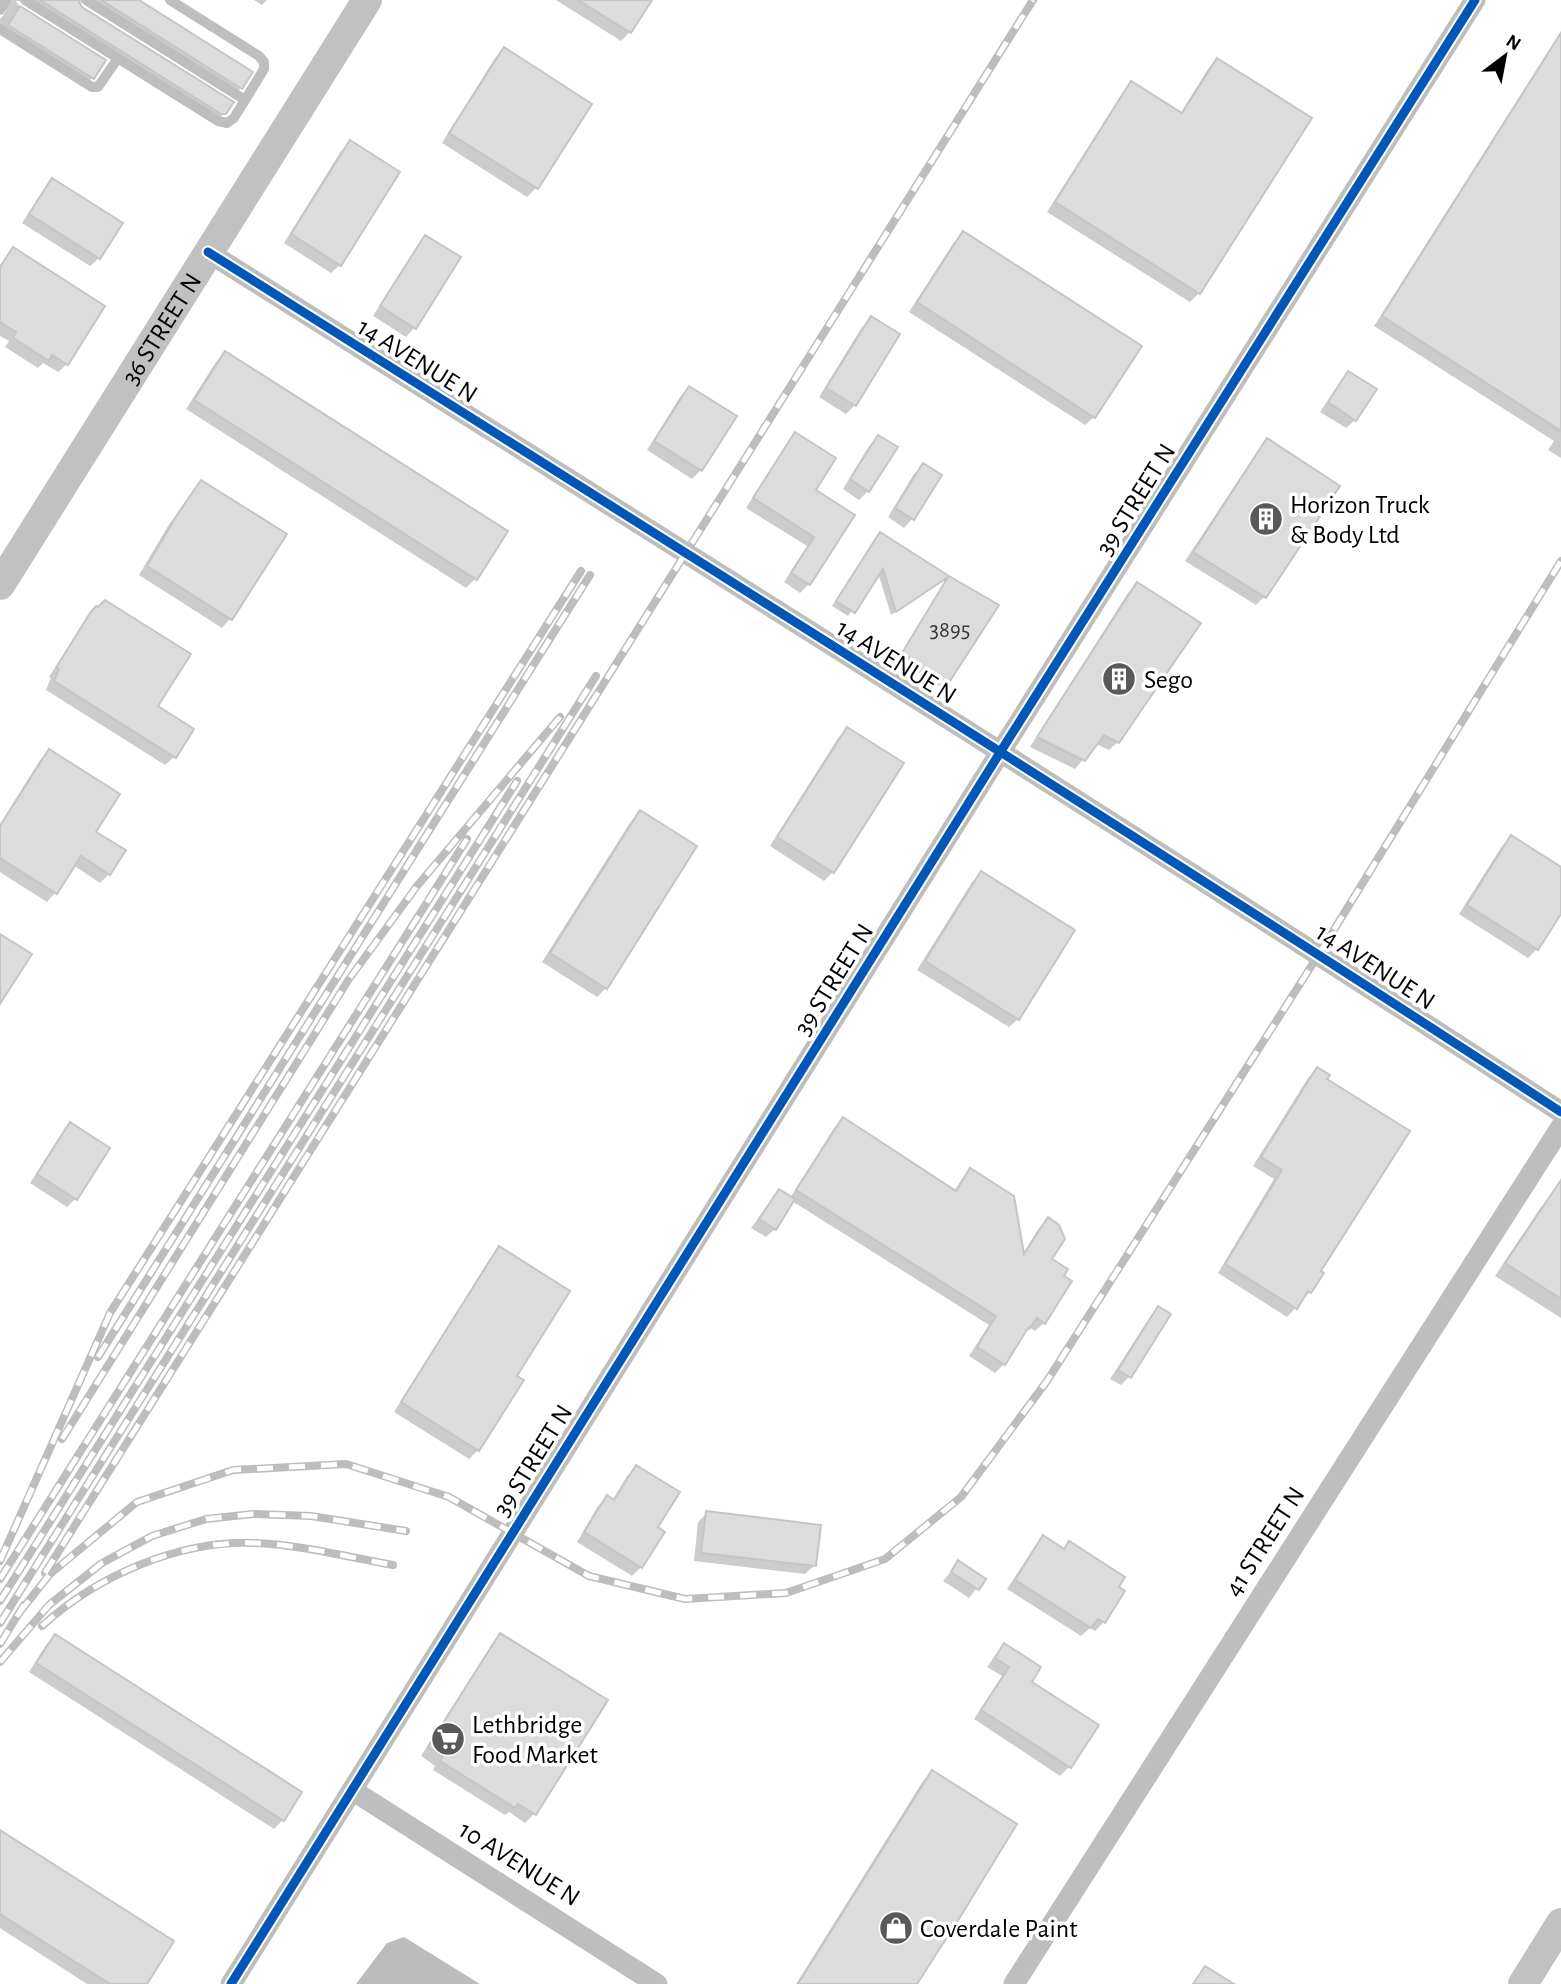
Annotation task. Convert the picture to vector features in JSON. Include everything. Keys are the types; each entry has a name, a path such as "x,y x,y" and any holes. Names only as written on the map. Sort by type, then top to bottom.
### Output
{"street":[{"name":"36 STREET N","path":"0,585 367,0"},
{"name":"39 STREET N","path":"231,1984 1001,751 1475,0"},
{"name":"14 AVENUE N","path":"208,253 1001,751 1561,1112"},
{"name":"41 STREET N","path":"1014,1984 1561,1127"},
{"name":"10 AVENUE N","path":"352,1790 657,1984"},
{"path":"1523,1984 1561,1923"}],"lane":[{"path":"0,10 6,0"},
{"path":"24,0 218,121 227,123 234,118 264,69 264,62 259,56 170,0"},
{"path":"86,0 245,100"},
{"path":"0,29 92,87 102,84 118,58"}],"shaded area":[{"path":"404,1937 480,1984 356,1984 387,1943"}],"building":[{"path":"40,0 78,0 82,7 234,102 226,114 221,114"},
{"path":"101,0 139,0 253,72 242,89"},
{"path":"578,0 652,0 631,33"},
{"path":"20,6 106,60 94,79 8,25"},
{"path":"1561,33 1561,431 1382,316"},
{"path":"504,47 592,104 538,189 449,133"},
{"path":"1217,58 1312,118 1200,294 1055,202 1131,81 1182,113"},
{"path":"350,140 400,172 341,266 291,234"},
{"path":"52,178 123,223 100,259 29,214"},
{"path":"963,231 1142,346 1095,418 917,302"},
{"path":"425,235 461,257 416,329 380,306"},
{"path":"13,247 105,306 68,365 52,355 49,361 13,338 16,332 0,322 0,267"},
{"path":"871,316 900,334 856,406 826,388"},
{"path":"225,351 508,531 477,580 194,400"},
{"path":"1348,371 1377,389 1356,421 1328,402"},
{"path":"689,386 737,416 702,471 654,441"},
{"path":"795,432 836,458 816,490 855,515 810,585 791,573 814,537 753,498"},
{"path":"878,435 898,447 869,492 850,479"},
{"name":"Horizon Truck & Body Ltd","path":"1267,438 1340,486 1266,598 1193,552"},
{"path":"923,463 942,475 914,520 895,508"},
{"path":"201,480 287,534 232,620 147,566"},
{"path":"880,532 999,605 948,684 902,653 948,577 896,612 883,569 855,613 836,601"},
{"name":"Sego","path":"1137,582 1201,623 1119,743 1104,735 1085,761 1037,737"},
{"path":"105,600 191,654 158,706 194,729 176,758 54,681 59,669 56,668 90,613"},
{"path":"847,727 904,763 834,873 777,837"},
{"path":"49,749 120,794 96,832 126,850 110,875 81,856 57,894 0,858 0,826"},
{"path":"640,810 697,846 607,989 550,953"},
{"path":"1511,835 1561,867 1561,914 1538,950 1467,905"},
{"path":"981,871 1075,930 1019,1020 925,961"},
{"path":"0,934 32,954 0,1004"},
{"path":"1317,1067 1330,1075 1327,1079 1410,1131 1321,1271 1324,1273 1297,1309 1225,1264 1282,1170 1261,1157"},
{"path":"843,1117 956,1191 970,1168 1014,1196 1024,1254 1048,1217 1059,1225 1065,1239 1052,1259 1068,1269 1064,1276 1072,1281 1045,1324 1037,1318 1005,1365 977,1347 996,1316 796,1190"},
{"path":"70,1122 110,1148 77,1200 37,1174"},
{"path":"1561,1180 1561,1299 1505,1263"},
{"path":"779,1189 795,1199 776,1230 759,1219"},
{"path":"499,1246 570,1291 517,1376 524,1380 479,1451 401,1402"},
{"path":"1158,1306 1171,1314 1131,1378 1118,1370"},
{"path":"636,1465 680,1492 658,1527 665,1532 642,1568 584,1532 607,1495 614,1500"},
{"path":"706,1511 821,1525 816,1566 701,1553"},
{"path":"1043,1535 1064,1549 1069,1541 1125,1577 1119,1587 1125,1591 1105,1623 1098,1619 1091,1628 1015,1580"},
{"path":"958,1560 986,1579 979,1590 951,1572"},
{"path":"500,1633 608,1700 536,1815 518,1804 515,1808 440,1761 443,1756 428,1747"},
{"path":"55,1634 302,1792 284,1821 36,1663"},
{"path":"1004,1643 1041,1667 1032,1682 1099,1725 1071,1768 981,1710 1009,1667 995,1658"},
{"path":"932,1770 1017,1824 962,1914 917,1984 798,1984"},
{"path":"0,1830 174,1941 147,1984 110,1984 0,1914"},
{"path":"1205,1966 1234,1984 1193,1984"}],"railway":[{"path":"45,1573 1033,0"},
{"path":"19,1613 50,1574 137,1502 233,1470 346,1464 449,1497 589,1576 685,1599 786,1593 885,1559 961,1497 1047,1381 1319,954 1561,561"},
{"path":"0,1561 110,1313 581,571"},
{"path":"98,1357 590,575"},
{"path":"0,1623 596,676"},
{"path":"62,1439 349,979 417,886 560,717"},
{"path":"0,1601 517,781"},
{"path":"0,1579 467,839"},
{"path":"0,1662 49,1605 102,1563 152,1536 206,1519 253,1514 311,1516 406,1531"},
{"path":"42,1626 88,1591 114,1577 169,1554 198,1548 227,1544 273,1544 393,1565"},
{"path":"0,1644 24,1605"}],"cycle path":[{"path":"231,1984 1001,751 1475,0"},
{"path":"208,252 717,572 1561,1112"}],"place":[{"name":"Horizon Truck & Body Ltd","path":"1266,519"},
{"name":"Sego","path":"1119,679"},
{"name":"Lethbridge Food Market","path":"448,1739"},
{"name":"Coverdale Paint","path":"896,1928"}]}
